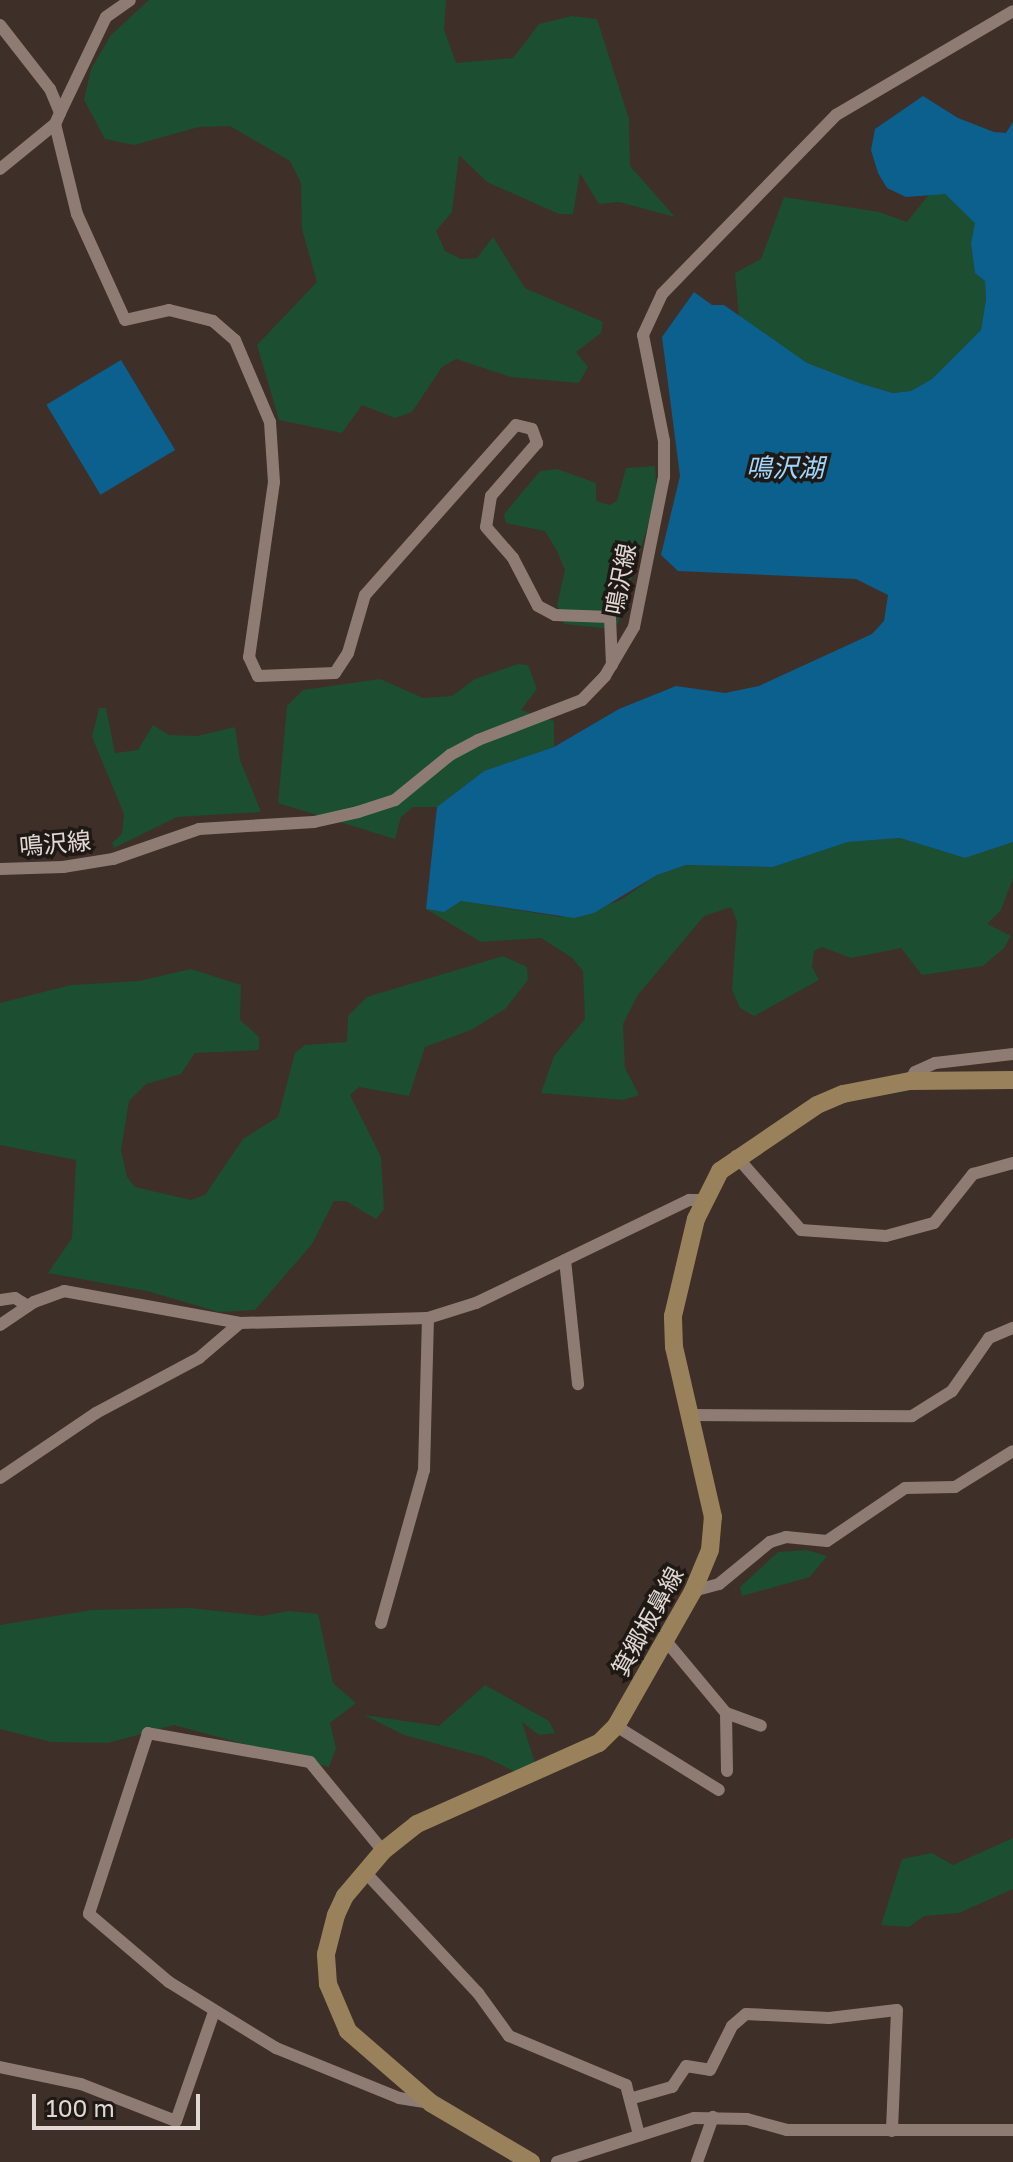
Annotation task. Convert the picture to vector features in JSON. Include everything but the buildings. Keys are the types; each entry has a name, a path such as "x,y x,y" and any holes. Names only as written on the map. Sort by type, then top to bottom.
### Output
{"main road":[{"name":"箕郷板鼻線","path":"531,2162 431,2103 354,2038 330,1995 326,1954 332,1927 345,1896 383,1851 429,1817 579,1755 616,1726 693,1591 710,1550 713,1517 690,1415 673,1316 703,1200 736,1156 817,1105 876,1085 910,1081 1013,1080"}],"street":[{"path":"0,169 58,118 106,17 130,0"},
{"name":"鳴沢線","path":"0,869 75,866 113,859 199,829 314,822 370,808 395,800 450,755 478,740 572,706 612,665 634,627 664,477 664,441 643,335 650,313 662,294 836,115 1013,11"},
{"path":"0,25 50,89 77,214 125,320 169,310 213,321 235,340 270,422 274,482 249,657 258,676 335,673 348,653 365,595 516,425 532,429 537,443 491,496 486,527 513,558 538,606 555,615 610,617 612,665"},
{"path":"910,1081 915,1072 935,1063 1013,1054"},
{"path":"736,1156 801,1230 886,1236 934,1223 973,1174 1013,1163"},
{"path":"0,1325 28,1306 64,1291 240,1323 428,1318 476,1303 689,1200 703,1200"},
{"path":"565,1260 578,1384"},
{"path":"0,1300 15,1298 28,1306"},
{"path":"381,1623 424,1470 428,1318"},
{"path":"0,1478 96,1413 199,1358 240,1323"},
{"path":"690,1415 912,1416 952,1391 989,1338 1013,1328"},
{"path":"693,1591 719,1584 770,1542 786,1537 827,1541 905,1488 955,1487 1013,1451"},
{"path":"666,1641 726,1713 761,1726"},
{"path":"726,1713 727,1771"},
{"path":"616,1726 719,1790"},
{"path":"383,1851 310,1762 148,1733 89,1914 127,1950 214,2012 317,2068 399,2098 431,2103"},
{"path":"365,1872 478,1993 509,2036 626,2085 633,2098 639,2135"},
{"path":"633,2098 672,2087 686,2066 710,2070 732,2026 746,2014 829,2018 897,2010 892,2131"},
{"path":"0,2067 81,2084 176,2121 214,2012"},
{"path":"697,2162 713,2117"},
{"path":"557,2162 639,2135 713,2117 747,2119 787,2130 1013,2130"}],"green space":[{"path":"149,0 446,0 444,29 456,63 513,58 539,24 572,16 597,19 629,119 630,166 675,217 619,202 599,204 580,173 573,214 559,214 487,182 459,155 452,212 436,231 445,251 461,259 477,258 493,237 525,288 603,322 601,333 576,352 588,367 579,383 511,377 456,359 442,367 412,412 395,418 362,405 342,433 279,420 257,345 317,282 302,229 301,183 290,161 230,126 199,127 134,145 105,139 84,100 91,69 111,35"},
{"path":"930,193 945,194 976,223 971,244 975,273 985,281 986,299 981,330 932,379 911,391 893,393 862,384 807,363 739,318 735,273 761,259 784,197 879,212 907,222"},
{"path":"655,466 657,495 618,624 611,629 564,624 557,605 565,570 557,551 545,531 506,523 504,514 540,471 557,469 596,483 596,501 609,505 617,501 626,468"},
{"path":"518,664 528,665 537,689 521,710 554,721 554,747 484,771 437,807 413,807 401,817 395,839 278,803 287,706 303,690 380,679 423,698 452,696 475,679"},
{"path":"99,708 106,708 115,753 138,750 153,725 169,735 197,736 235,727 240,760 261,812 177,817 114,848 112,843 122,834 124,814 92,737"},
{"path":"900,838 965,858 1013,842 1013,878 1001,910 987,924 1011,936 1004,948 983,966 922,975 901,948 851,958 822,947 814,951 812,967 819,980 754,1016 740,1008 732,989 737,921 731,907 704,916 637,996 623,1024 625,1068 639,1095 623,1100 541,1093 554,1056 585,1019 583,971 571,957 541,938 481,942 426,909 444,912 461,901 561,917 619,901 657,875 686,865 773,867 848,842"},
{"path":"503,956 527,967 528,980 505,1009 471,1030 425,1047 409,1096 359,1087 350,1095 381,1157 384,1209 376,1219 346,1201 334,1201 312,1244 255,1310 219,1312 147,1291 48,1273 72,1238 76,1160 0,1145 0,1003 71,985 139,981 191,969 241,985 240,1020 259,1037 259,1050 195,1053 181,1074 146,1084 129,1101 121,1150 127,1177 135,1187 191,1200 205,1195 243,1139 278,1117 295,1053 305,1045 347,1042 348,1016 367,997"},
{"path":"807,1550 827,1556 810,1577 742,1596 740,1587 778,1552"},
{"path":"190,1608 262,1616 289,1611 318,1614 333,1683 356,1703 330,1723 336,1748 329,1767 174,1725 108,1743 51,1742 0,1729 0,1625 92,1610"},
{"path":"485,1685 549,1721 555,1733 539,1735 522,1722 536,1766 522,1775 485,1757 404,1735 364,1715 439,1726"},
{"path":"1013,1838 1013,1889 959,1913 924,1916 909,1927 881,1925 902,1859 932,1853 953,1865"}],"water":[{"name":"鳴沢湖","path":"923,96 958,118 994,132 1006,133 1013,122 1013,842 965,858 900,838 848,842 773,867 686,865 657,875 594,913 574,918 461,901 444,912 426,909 437,807 484,771 554,747 619,709 676,686 725,693 759,686 872,634 884,621 888,595 856,579 678,571 661,555 680,476 662,337 694,292 712,305 724,305 807,363 862,384 893,393 911,391 932,379 981,330 986,299 985,281 975,273 971,244 975,223 945,194 906,197 887,188 878,173 871,150 875,129"},
{"path":"121,360 175,450 101,495 46,405"}]}
